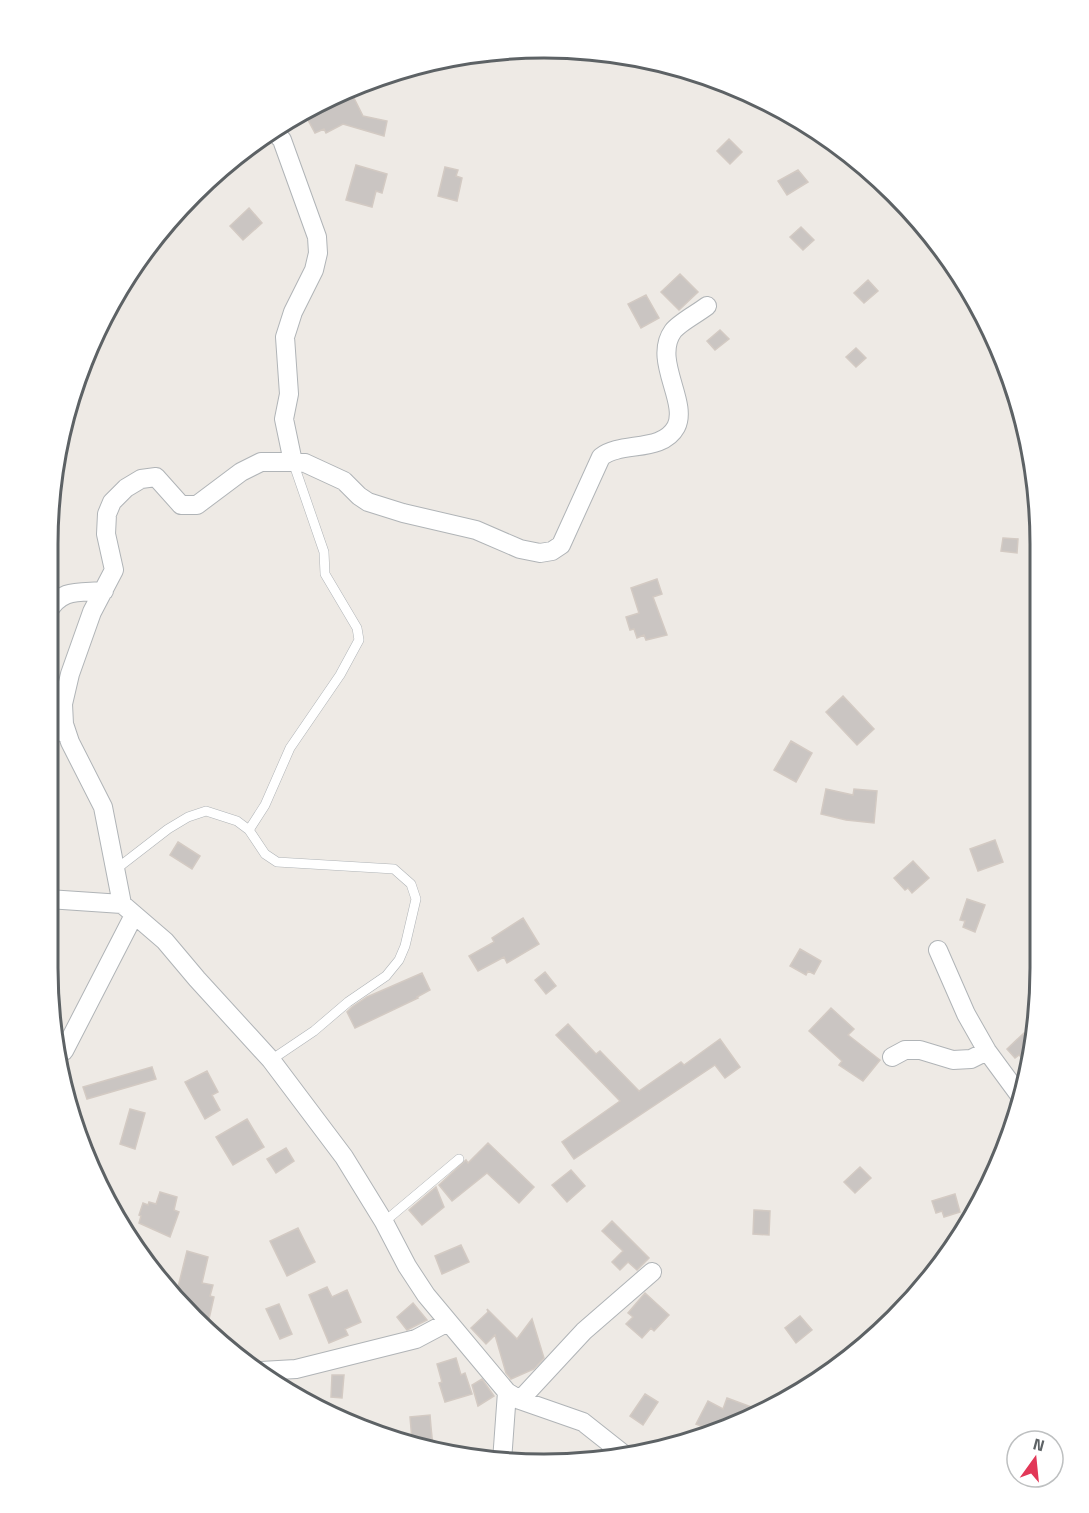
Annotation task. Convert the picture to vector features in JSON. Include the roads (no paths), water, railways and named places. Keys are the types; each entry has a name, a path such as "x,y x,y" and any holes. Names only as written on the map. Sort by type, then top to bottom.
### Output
{"street":[{"path":"279,137 318,245 314,270 292,312 285,337 289,394 284,419 293,462"},
{"path":"66,1048 128,910 115,870 103,807 70,742 64,724 63,704 70,674 92,612 114,570 106,534 107,514 112,502 126,488 141,479 156,477 182,505 197,505 241,472 261,462 305,463 344,481 368,502 403,513 476,530 520,549 540,553 552,551 561,545 601,457 610,450 663,440 676,427 679,412 667,363 667,347 673,331 707,306"},
{"path":"58,598 67,594 104,591"},
{"path":"58,727 70,742"},
{"path":"58,900 128,910 165,941 271,1060 344,1157 384,1222 407,1266 448,1322 514,1396 583,1422 617,1449"},
{"path":"938,950 966,1014 987,1051 1015,1089"},
{"path":"892,1058 905,1050 920,1050 953,1060 971,1059 987,1051"},
{"path":"504,1452 514,1396 652,1272"},
{"path":"271,1370 296,1369 416,1339 448,1322"}],"lane":[{"path":"249,830 265,805 290,748 340,675 359,640 357,628 325,574 324,552 293,462"},
{"path":"115,870 168,829 188,817 206,812 237,821 249,830 265,854 277,862 394,869 411,884 416,899 405,946 399,960 386,976 348,1002 314,1031 271,1060"},
{"path":"384,1222 459,1160"}]}
